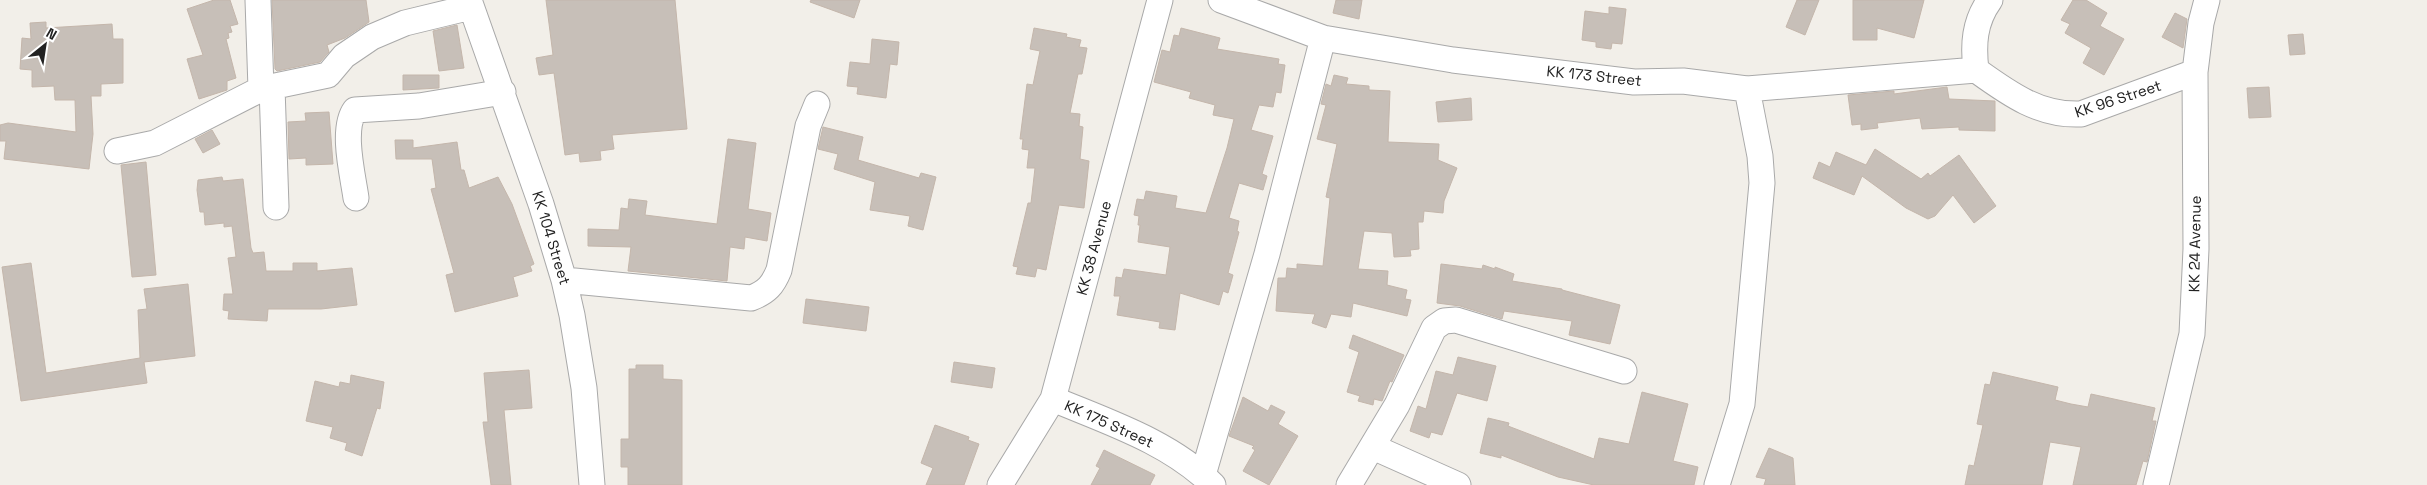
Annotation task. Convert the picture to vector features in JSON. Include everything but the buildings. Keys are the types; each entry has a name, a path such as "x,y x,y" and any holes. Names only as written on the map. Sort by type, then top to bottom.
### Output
{"street":[{"path":"258,0 276,207"},
{"name":"KK 38 Avenue","path":"1000,485 1053,399 1092,261 1160,0"},
{"name":"KK 173 Street","path":"1221,0 1323,38 1453,60 1634,82 1683,81 1748,90 1976,70"},
{"path":"1976,70 1973,47 1976,27 1990,0"},
{"name":"KK 24 Avenue","path":"2156,485 2192,334 2196,249 2195,72 2201,23 2207,0"},
{"path":"117,151 154,143 267,88 328,75 344,56 372,37 404,23 470,4"},
{"name":"KK 104 Street","path":"470,4 503,92 541,204 564,280 584,388 592,485"},
{"path":"1208,480 1323,38"},
{"name":"KK 96 Street","path":"1976,70 2033,107 2064,115 2081,114 2195,72"},
{"path":"1717,485 1742,404 1762,183 1760,156 1748,90"},
{"path":"356,198 349,151 350,118 355,110 419,106 503,92"},
{"path":"564,280 751,298 764,293 774,283 779,270 808,126 817,104"},
{"path":"1349,485 1397,405 1434,328 1444,321 1456,320 1624,371"},
{"name":"KK 175 Street","path":"1053,399 1148,438 1208,480"},
{"path":"1373,447 1458,485"}]}
